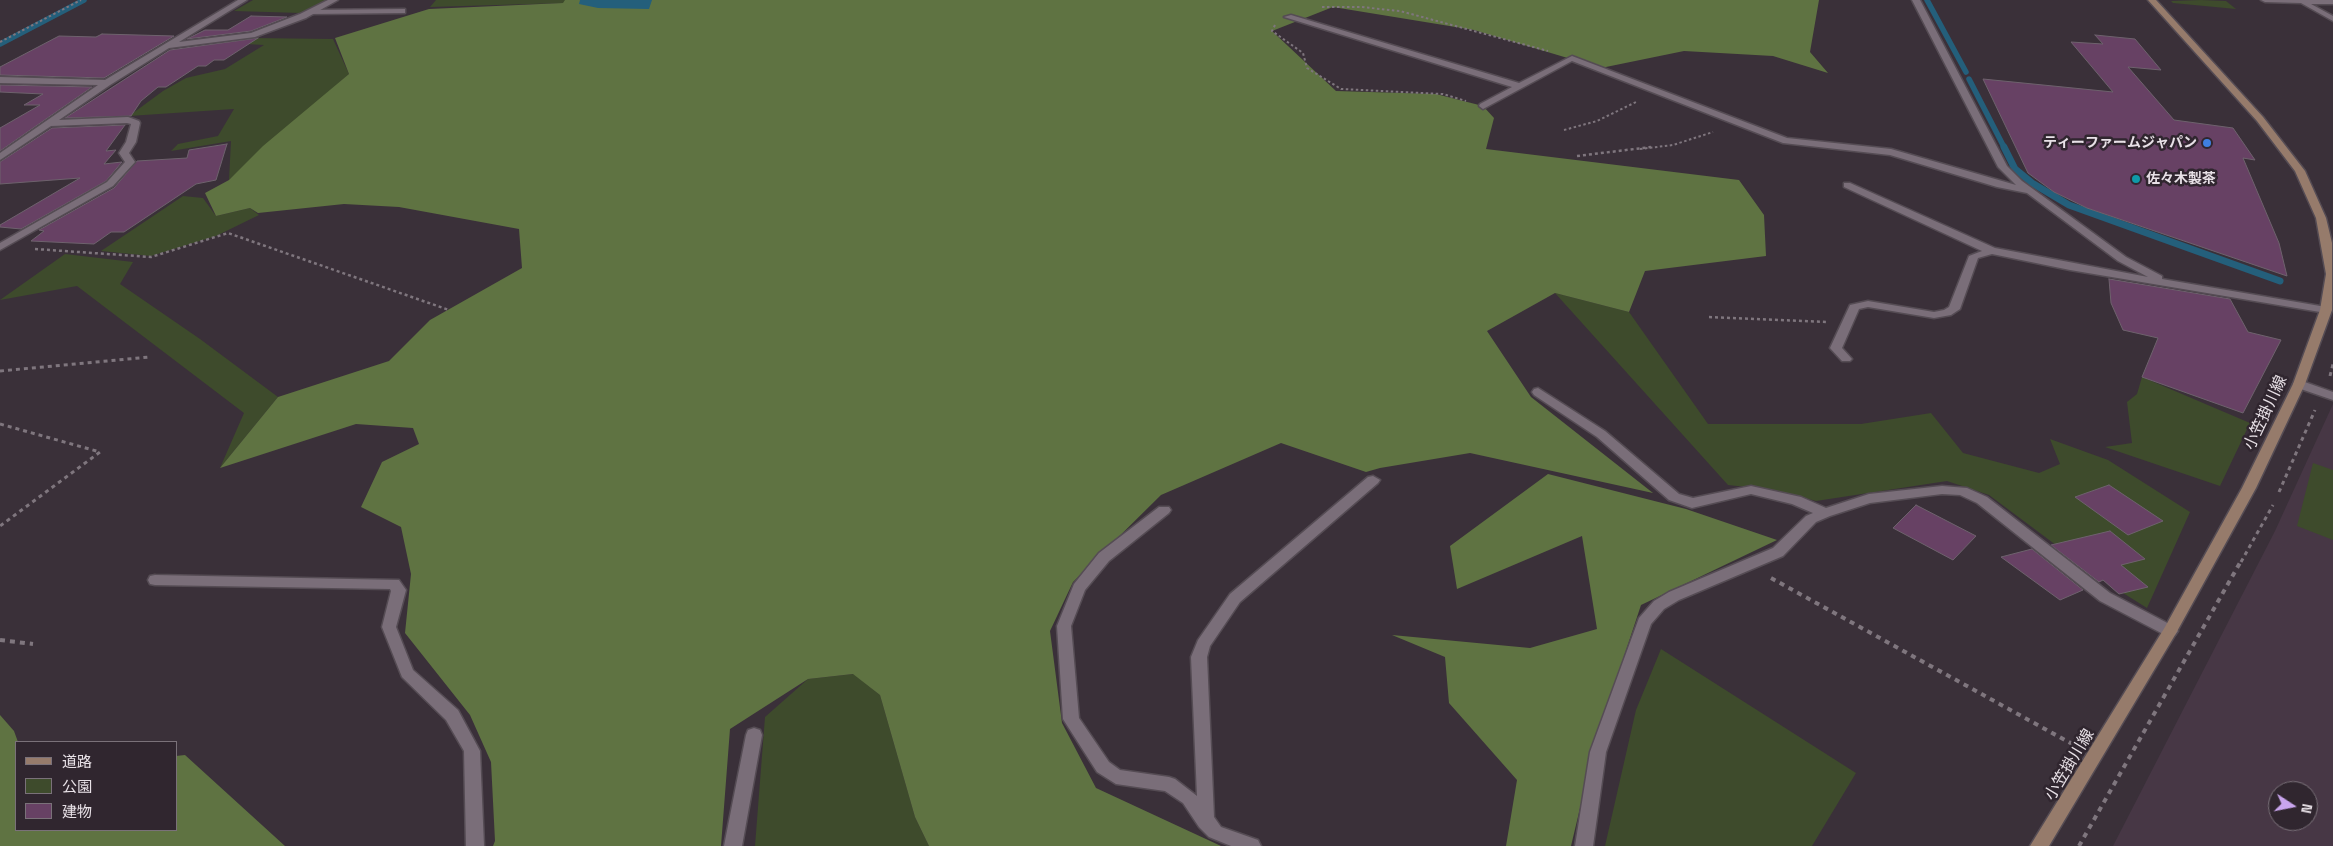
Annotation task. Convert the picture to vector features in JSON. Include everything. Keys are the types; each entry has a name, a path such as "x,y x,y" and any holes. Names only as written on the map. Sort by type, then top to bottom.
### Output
{"main road":[{"name":"小笠掛川線","path":"2041,846 2170,631 2249,488 2299,384 2326,310 2331,274 2330,244 2308,186 2295,165 2260,119 2152,0"}],"street":[{"path":"0,157 106,82 243,0"},
{"path":"165,46 252,35 310,12 334,0"},
{"path":"1916,0 2003,167 2029,191 2122,259 2169,283"},
{"path":"2264,0 2333,2"},
{"path":"2301,1 2333,19"},
{"path":"310,12 402,11"},
{"path":"1288,17 1520,86"},
{"path":"1483,106 1572,58 1786,141 1892,152 2000,185 2029,191"},
{"path":"0,80 106,82"},
{"path":"1,246 110,184 130,162 124,152 131,142 136,123 128,120 48,123"},
{"path":"1847,185 1964,240 1992,251 2070,267 2326,310"},
{"path":"1846,359 1836,348 1854,306 1868,304 1934,315 1947,313 1954,309 1974,256 1992,251"},
{"path":"2299,384 2333,396"},
{"path":"1538,392 1600,434 1674,497 1692,503 1751,490 1796,500 1825,513"},
{"path":"1205,822 1206,798 1199,658 1203,644 1235,598 1373,480"},
{"path":"1584,846 1598,752 1644,622 1659,605 1674,596 1778,552 1811,519 1825,513 1869,499 1942,490 1962,491 1982,500 2105,597 2170,631"},
{"path":"1164,510 1104,557 1079,588 1064,626 1071,719 1103,767 1116,777 1169,784 1189,798 1205,822 1215,832 1252,846"},
{"path":"155,580 394,584 399,590 389,627 407,673 452,714 472,751 475,846"},
{"path":"733,846 754,735"}],"path":[{"path":"0,42 81,0"},
{"path":"1564,130 1597,121 1657,92"},
{"path":"1577,156 1673,145 1740,124"},
{"path":"1,246 151,257 228,233 448,310"},
{"path":"1709,317 1847,323"},
{"path":"0,371 149,357"},
{"path":"2279,492 2319,403"},
{"path":"0,424 100,452 0,526"},
{"path":"2078,846 2272,505"},
{"path":"1747,565 2094,756"},
{"path":"0,640 33,644"}],"shaded area":[{"path":"2333,404 2333,846 2113,846 2275,531"}],"green space":[{"path":"253,0 326,0 301,13 234,11"},
{"path":"436,0 568,0 565,3 430,7"},
{"path":"565,0 1819,0 1810,52 1828,73 1773,56 1684,51 1601,68 1474,30 1333,7 1272,31 1336,91 1436,94 1483,106 1494,118 1486,149 1739,180 1764,215 1766,256 1645,271 1629,312 1555,293 1487,331 1531,397 1653,493 1470,453 1366,472 1281,443 1161,495 1073,582 1050,631 1062,723 1096,788 1221,846 929,846 915,817 880,695 853,674 808,679 730,729 721,846 493,846 495,841 491,762 470,715 405,633 411,574 401,527 361,507 382,462 419,444 413,428 356,424 220,468 278,397 389,361 430,320 522,268 519,229 399,207 344,204 258,213 250,208 216,216 205,193 229,180 263,146 349,74 335,38 429,9 563,3"},
{"path":"2171,1 2226,1 2236,9 2173,3"},
{"path":"251,38 333,39 349,74 229,180 231,141 171,151 178,144 218,136 234,109 129,116 163,91 186,78 225,69 264,45 227,43 232,40"},
{"path":"183,196 203,198 216,216 250,208 259,215 216,236 151,256 101,251"},
{"path":"65,254 133,262 120,284 200,339 278,397 220,468 244,413 77,286 0,300"},
{"path":"1555,293 1629,312 1708,424 1861,424 1931,413 1963,453 2039,473 2060,464 2050,439 2108,460 2190,512 2147,608 2104,581 1989,495 1947,481 1816,501 1774,490 1728,485"},
{"path":"2142,377 2250,423 2220,486 2105,447 2132,443 2127,402 2137,394"},
{"path":"2313,463 2333,470 2333,540 2297,526"},
{"path":"1548,474 1686,509 1777,540 1641,605 1596,741 1571,846 1506,846 1517,780 1449,703 1445,657 1392,635 1530,648 1597,629 1582,536 1457,589 1450,546"},
{"path":"1661,649 1856,773 1812,846 1605,846 1636,710"},
{"path":"854,674 880,695 915,817 929,846 755,846 765,717 808,679"},
{"path":"0,715 14,731 18,741 15,741 15,831 178,831 178,756 185,755 285,846 0,846"}],"water":[{"path":"580,0 652,0 649,9 598,8 579,4"}],"building":[{"path":"251,16 287,17 251,31 187,39 205,30 228,30"},
{"path":"102,34 174,36 104,78 0,75 0,67 59,36 96,37"},
{"name":"佐々木製茶","path":"2095,35 2135,39 2161,70 2128,67 2174,120 2233,128 2255,160 2243,158 2279,243 2287,276 2087,208 2054,192 2028,173 1983,79 2113,92 2071,42 2103,44"},
{"path":"258,38 224,60 214,60 206,66 198,66 166,87 158,87 141,101 131,116 65,118 170,50"},
{"path":"0,85 92,87 0,151 0,128 40,105 24,105 43,94 0,92"},
{"path":"125,125 106,151 116,150 104,164 122,162 106,181 21,229 0,227 0,225 80,178 0,184 0,162 52,128"},
{"path":"227,144 216,180 196,184 124,232 111,232 94,244 31,241 44,231 39,230 114,188 137,161 187,158 189,150"},
{"path":"2109,279 2230,299 2248,332 2281,340 2243,413 2142,377 2158,338 2123,330 2111,303"},
{"path":"2109,485 2163,521 2128,535 2075,497"},
{"path":"1916,505 1976,536 1953,560 1893,528"},
{"path":"2110,531 2145,559 2121,565 2148,587 2119,594 2103,580 2099,582 2051,545"},
{"path":"2032,549 2083,590 2060,600 2001,557"}],"waterway":[{"path":"0,44 84,0"},
{"path":"1927,0 1966,72"},
{"path":"1969,79 2005,149"},
{"path":"2005,149 2015,169 2032,183 2069,205 2280,281"}],"place":[{"name":"ティーファームジャパン","path":"2207,143"},
{"name":"佐々木製茶","path":"2136,179"}]}
